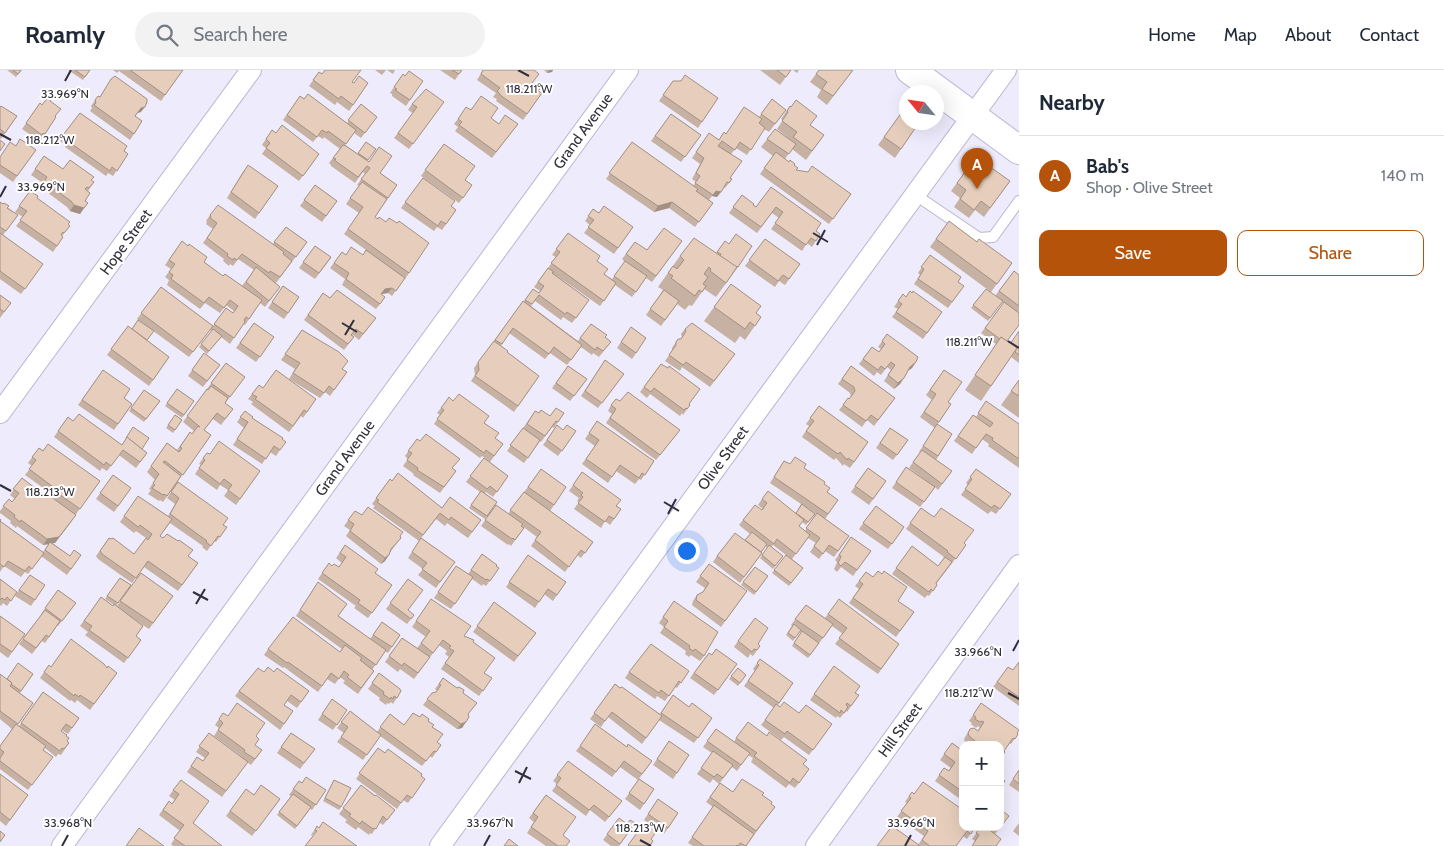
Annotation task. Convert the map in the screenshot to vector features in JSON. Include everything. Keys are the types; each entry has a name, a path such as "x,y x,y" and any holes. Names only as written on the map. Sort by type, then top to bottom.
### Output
{"main road":[{"path":"910,70 1019,150"}],"street":[{"name":"Hope Street","path":"0,413 251,70"},
{"name":"Grand Avenue","path":"62,846 628,70"},
{"name":"Olive Street","path":"440,846 1006,70"},
{"name":"Hill Street","path":"816,846 1019,565"}],"lane":[{"path":"914,194 979,238 993,237 1019,201"}],"building":[{"path":"13,70 21,70 18,74"},
{"path":"75,70 90,70 85,77"},
{"path":"130,70 183,70 165,95"},
{"path":"325,70 361,70 352,82 354,83 359,76 368,83 353,105 341,96 339,99 313,80 319,72 322,74"},
{"path":"452,70 462,70 459,74"},
{"path":"483,70 534,70 539,74 532,83 542,93 527,114 500,95 497,91 500,88 481,74"},
{"path":"777,70 791,70 786,77"},
{"path":"819,70 853,70 833,96 822,89 827,82 816,74"},
{"path":"409,71 423,81 410,100 395,90 397,89 394,87 403,74 405,76"},
{"path":"685,75 718,98 702,122 663,95 673,81 681,81"},
{"path":"115,76 147,99 145,107 141,108 135,116 142,121 134,134 94,105 96,103 95,100 98,96 100,97 111,79"},
{"path":"426,89 444,102 413,144 398,133 417,107 412,104"},
{"path":"308,94 356,130 346,144 328,131 327,133 322,130 317,137 287,115 300,96 304,99"},
{"path":"481,96 498,108 491,118 499,124 505,115 518,124 496,152 459,125 462,122 458,119 466,107 471,110"},
{"path":"48,97 51,99 50,101 61,109 45,134 43,133 42,135 26,123 40,103 42,105"},
{"path":"772,99 786,110 775,124 761,114"},
{"path":"796,100 817,116 810,125 824,135 812,151 793,137 797,132 782,121 790,106"},
{"path":"361,104 377,117 365,133 348,120"},
{"path":"1,106 17,116 5,133 0,129"},
{"path":"744,107 762,119 759,123 765,128 751,150 740,142 735,150 722,141 718,146 742,161 730,178 732,179 729,183 727,182 721,192 716,191 713,195 695,183 700,176 696,173 704,158 696,152 709,133 719,140 724,132 726,134"},
{"path":"80,113 127,146 124,151 128,154 117,171 112,167 110,171 69,142 70,140 63,135"},
{"path":"671,114 701,135 685,157 655,136"},
{"path":"899,116 899,130 914,130 901,149 884,137"},
{"path":"282,125 319,154 303,176 266,148 270,143 266,139 272,130 276,133"},
{"path":"775,129 796,144 789,154 767,139"},
{"path":"20,139 36,150 17,176 0,165 0,157 10,142 16,146"},
{"path":"0,140 5,144 0,151"},
{"path":"366,142 376,149 368,160 358,153"},
{"path":"632,142 698,189 696,191 713,203 699,222 672,202 658,206 609,173"},
{"path":"444,144 475,166 465,180 472,185 463,198 425,170"},
{"path":"343,145 369,162 379,147 392,156 380,173 397,185 388,198 361,179 370,168 367,166 358,177 334,160 336,159 333,158"},
{"path":"776,152 789,162 790,160 795,164 798,168 796,170 808,172 812,166 851,194 833,219 764,168"},
{"path":"44,156 63,169 70,160 94,177 91,180 94,182 89,188 85,189 90,193 85,201 88,203 84,208 74,205 44,182 47,177 35,169"},
{"path":"976,157 1010,181 990,208 981,201 974,210 960,199 966,190 957,183"},
{"path":"248,165 278,186 259,213 231,192"},
{"path":"423,178 455,201 451,206 456,210 446,224 441,221 438,226 405,202"},
{"path":"362,182 387,199 375,217 378,219 379,217 386,222 389,218 397,223 399,221 429,243 409,273 348,229 363,207 350,198"},
{"path":"315,185 337,201 326,216 304,200"},
{"path":"771,187 821,223 816,231 820,234 816,241 811,238 806,245 775,223 783,212 776,207 761,227 733,207 742,195 756,207"},
{"path":"30,191 70,222 68,224 70,226 61,235 63,237 57,246 20,220 27,211 19,206"},
{"path":"0,202 9,206 7,208 18,215 6,231 0,227"},
{"path":"218,205 284,252 283,254 292,261 280,277 270,271 269,273 242,254 237,260 234,258 233,260 207,238 217,223 210,218 210,215"},
{"path":"604,206 633,227 618,248 588,227 594,220 588,216 593,209 599,213"},
{"path":"949,221 977,242 979,239 1012,263 997,284 936,239"},
{"path":"286,227 307,242 296,257 274,242"},
{"path":"664,228 682,241 656,276 626,254 635,242 647,250"},
{"path":"0,233 43,264 25,289 0,271"},
{"path":"568,233 600,256 597,261 608,269 604,274 616,283 604,301 551,263 560,252 556,249"},
{"path":"736,234 752,246 738,267 720,256 721,254 717,252 725,241 729,244"},
{"path":"694,238 737,267 726,283 710,271 709,267 704,274 708,277 703,284 706,286 702,292 699,290 695,296 671,278 673,276 668,273 673,266 677,269 684,260 680,256"},
{"path":"765,239 800,264 789,279 783,275 778,281 749,260"},
{"path":"182,241 207,257 204,262 262,300 249,319 246,317 245,322 234,338 214,324 226,308 233,313 238,306 230,300 224,308 209,297 204,303 171,279 173,275 169,272 175,264 169,260"},
{"path":"315,246 331,257 319,273 303,262"},
{"path":"351,247 363,255 366,250 405,278 396,291 392,288 385,289 381,294 385,297 380,304 346,279 349,273 334,263 342,252 346,255"},
{"path":"930,255 961,277 958,282 964,286 952,302 918,279 924,269 921,267"},
{"path":"625,261 647,276 636,292 614,276"},
{"path":"256,267 280,287 269,301 246,282"},
{"path":"548,268 589,300 576,318 567,312 565,314 539,295 532,304 525,300 533,289 539,293 544,286 538,282"},
{"path":"1014,271 1019,275 1019,306 999,291"},
{"path":"731,284 761,306 756,313 761,317 755,326 750,322 745,329 714,307"},
{"path":"283,286 299,297 288,313 272,302"},
{"path":"161,287 213,326 193,352 141,313"},
{"path":"986,289 1003,301 990,318 973,305"},
{"path":"337,290 376,318 363,334 356,329 351,335 354,337 348,344 308,315 323,293 330,298"},
{"path":"664,290 679,301 665,320 650,309"},
{"path":"910,291 912,293 913,291 942,312 927,333 896,312 902,304 898,301 903,294 906,297"},
{"path":"0,295 11,303 4,312 0,309"},
{"path":"523,301 582,345 571,360 554,347 549,354 513,328 502,344 495,340"},
{"path":"1004,302 1019,313 1019,325 1007,341 1001,337 1000,339 985,328"},
{"path":"138,320 154,331 147,340 132,329"},
{"path":"254,323 274,337 260,357 240,343"},
{"path":"692,323 735,354 714,381 686,362 683,365 669,355 678,339 681,339 686,331 685,329"},
{"path":"591,324 607,335 605,337 611,342 603,351 597,347 595,350 580,338"},
{"path":"128,326 169,357 153,380 111,349"},
{"path":"631,327 646,338 636,353 621,342"},
{"path":"213,329 222,336 209,351 201,344"},
{"path":"302,330 339,352 348,361 342,369 347,372 334,390 329,386 324,393 293,373 300,363 285,354"},
{"path":"1019,331 1019,355 1015,352 1017,348 1010,344"},
{"path":"887,334 918,357 904,378 898,383 888,375 895,365 891,362 885,369 881,366 878,370 863,359 872,347 879,352 885,344 882,341"},
{"path":"1001,337 1017,348 991,386 975,375"},
{"path":"494,341 539,376 518,406 475,376 479,370 478,362"},
{"path":"204,353 220,365 207,381 192,370"},
{"path":"605,360 624,374 602,403 585,391"},
{"path":"226,363 245,377 230,397 211,383"},
{"path":"661,364 668,368 669,366 700,389 687,409 684,410 654,388 651,392 644,387"},
{"path":"568,366 587,379 574,396 556,383"},
{"path":"851,366 895,398 878,420 871,415 866,421 843,405 855,391 854,387 842,379"},
{"path":"103,370 130,389 124,398 132,404 118,424 82,400"},
{"path":"276,370 316,399 307,412 304,410 293,426 255,399 257,397 252,394 259,385 263,388"},
{"path":"944,370 962,382 948,402 951,404 939,422 924,412 936,394 930,390"},
{"path":"1019,380 1019,396 1011,391"},
{"path":"211,386 228,398 225,403 233,409 225,419 217,413 204,430 211,435 183,475 165,461 163,462 181,476 167,496 163,495 152,488 159,474 151,466 167,443 179,452 182,448 180,447 190,432 192,434 198,426 200,427 187,416"},
{"path":"177,389 194,401 184,415 167,403"},
{"path":"144,390 160,401 146,419 131,408"},
{"path":"628,392 680,430 660,455 610,418 616,409 611,405 616,399 620,401"},
{"path":"459,394 489,416 484,423 499,433 495,438 503,444 494,456 486,450 484,453 437,419 444,410 441,408 449,397 453,401"},
{"path":"986,401 1019,424 1019,459 986,434 976,448 958,436 973,415 990,427 993,423 978,413"},
{"path":"819,406 868,442 854,462 848,458 847,460 840,452 838,454 806,431 814,421 810,418"},
{"path":"556,408 564,413 545,436 527,424 535,411 539,413 541,410 550,416"},
{"path":"245,411 252,418 283,438 286,442 280,450 274,446 266,459 237,439 248,422 240,417"},
{"path":"79,414 122,445 127,437 147,453 140,462 123,450 111,466 106,462 104,465 58,431 68,417 73,421"},
{"path":"175,415 182,420 175,430 168,425"},
{"path":"597,421 654,461 645,475 642,473 639,478 620,465 612,477 586,459 599,440 589,433"},
{"path":"937,424 952,434 938,456 923,446"},
{"path":"557,425 563,430 567,425 576,431 562,451 547,440"},
{"path":"133,427 149,438 142,449 126,438"},
{"path":"523,428 540,440 528,458 510,445"},
{"path":"890,428 908,440 897,455 880,443"},
{"path":"426,434 460,459 452,468 456,471 444,487 417,470 418,468 407,460 412,453 408,451 417,439 420,441"},
{"path":"219,441 260,471 240,499 228,490 232,485 224,479 220,484 199,468 205,460 203,458 207,453 210,454"},
{"path":"48,444 100,481 80,509 29,469 36,460 32,457 39,448 43,451"},
{"path":"922,450 952,471 942,484 913,462"},
{"path":"795,457 806,464 804,468 825,482 824,484 830,488 827,492 838,500 828,514 774,477 784,461 790,464"},
{"path":"484,458 508,476 497,492 490,486 487,489 470,476"},
{"path":"906,467 935,487 924,502 896,482"},
{"path":"868,468 886,481 873,499 855,486"},
{"path":"541,469 566,487 554,505 528,487"},
{"path":"976,469 1011,494 1000,509 994,505 992,508 965,489"},
{"path":"582,472 621,500 616,506 621,509 614,519 609,516 605,522 578,503 583,497 581,495 583,493 573,485"},
{"path":"398,473 442,508 450,497 481,520 472,532 451,517 449,520 440,513 423,535 377,502 379,500 376,498 390,479 392,481"},
{"path":"113,475 131,488 118,506 100,493"},
{"path":"22,478 48,498 50,496 76,515 59,537 47,539 21,520 20,522 14,517 15,515 3,506 9,499 12,502 19,493 13,489"},
{"path":"178,482 228,518 223,525 227,527 211,546 170,514 179,498 171,492"},
{"path":"481,491 497,502 487,516 471,505"},
{"path":"768,491 804,520 799,526 810,535 796,554 777,539 774,544 743,520 755,505 762,510 767,503 762,499"},
{"path":"524,492 593,542 585,553 581,550 569,567 535,540 541,532 510,510"},
{"path":"138,496 172,519 160,536 163,538 167,534 193,550 188,556 198,563 182,585 148,561 136,578 100,551 109,538 113,538 134,554 146,538 148,540 152,534 140,525 138,527 124,516"},
{"path":"802,504 815,514 808,522 796,513"},
{"path":"496,505 523,524 521,526 524,528 515,540 485,520"},
{"path":"876,506 904,527 892,544 863,523"},
{"path":"368,507 403,532 400,536 401,538 385,558 350,531 354,524 348,520 355,511 362,515"},
{"path":"921,508 934,517 941,508 974,530 964,543 966,545 956,559 910,523"},
{"path":"817,513 849,536 838,551 829,545 823,554 814,546 820,538 806,528"},
{"path":"0,521 44,553 32,569 29,566 25,571 8,561 4,567 0,564"},
{"path":"752,532 767,544 761,552 745,540"},
{"path":"735,533 762,553 744,577 717,556"},
{"path":"851,537 871,551 857,570 845,562 841,566 838,563 841,556 839,555"},
{"path":"421,538 455,562 440,582 422,569 427,563 412,552"},
{"path":"50,542 70,556 74,550 81,555 71,569 45,550"},
{"path":"345,545 378,569 375,573 392,585 372,613 358,603 360,600 322,573 329,563 332,566 334,564 339,567 346,557 340,553"},
{"path":"769,545 783,556 775,566 762,555"},
{"path":"912,546 938,566 945,557 952,562 936,583 937,585 933,591 931,589 929,592 896,568"},
{"path":"482,554 499,568 490,581 471,570"},
{"path":"528,555 566,582 557,595 548,589 539,602 509,582"},
{"path":"786,555 803,568 791,583 774,570"},
{"path":"709,564 747,591 725,621 696,600 697,595 703,592 709,583 700,576"},
{"path":"456,566 473,577 455,604 438,592"},
{"path":"755,567 768,576 756,592 743,582"},
{"path":"878,571 882,574 884,571 907,587 898,601 914,612 900,631 853,598 863,584 859,581 866,572 873,577"},
{"path":"141,573 173,596 153,623 120,601"},
{"path":"30,575 45,585 35,600 19,590"},
{"path":"120,578 131,585 118,603 107,596"},
{"path":"0,579 17,592 11,601 7,597 5,600 2,598 0,600"},
{"path":"408,579 423,590 408,610 414,615 411,619 390,603"},
{"path":"318,582 347,604 338,616 386,650 376,665 300,610"},
{"path":"58,590 76,603 62,621 45,608"},
{"path":"101,597 113,606 114,604 143,626 136,636 141,640 128,658 89,630 92,626 84,621"},
{"path":"431,599 471,626 464,636 474,640 473,642 495,658 484,673 492,678 483,691 445,663 454,651 449,648 451,646 443,640 433,653 421,643 430,631 416,621"},
{"path":"839,599 899,644 881,669 839,638 847,628 828,614"},
{"path":"674,601 718,632 704,656 695,649 693,651 689,648 690,646 664,627 668,621 663,617"},
{"path":"494,602 536,633 518,656 477,626"},
{"path":"806,605 833,624 823,638 795,619"},
{"path":"45,610 60,621 49,637 46,635 36,648 23,639"},
{"path":"0,616 25,634 12,652 0,644"},
{"path":"293,617 340,652 345,645 362,658 360,660 374,671 361,688 347,677 349,675 344,671 339,679 331,673 322,686 268,649"},
{"path":"755,618 768,628 758,644 760,646 752,652 738,641"},
{"path":"382,622 400,635 392,647 373,635"},
{"path":"794,624 801,630 795,638 788,633"},
{"path":"802,631 819,643 810,655 794,643"},
{"path":"402,638 430,657 418,673 404,663 402,666 389,656"},
{"path":"71,639 107,668 108,666 117,673 94,704 80,695 79,697 75,694 74,696 44,672 49,665 51,667"},
{"path":"651,644 689,671 681,683 679,681 669,696 661,690 659,693 629,672"},
{"path":"716,649 737,664 718,690 694,673 709,653 712,655"},
{"path":"760,659 793,683 779,703 748,681 759,665 757,663"},
{"path":"1019,662 1019,697 997,682 1008,667 1013,670"},
{"path":"18,663 33,674 21,691 7,679"},
{"path":"834,666 860,686 855,693 859,695 851,706 847,703 848,707 844,713 841,710 840,713 814,694"},
{"path":"268,667 274,672 277,668 309,691 301,702 291,695 284,705 293,711 284,724 239,691 258,668 264,672"},
{"path":"738,668 746,675 740,683 731,676"},
{"path":"379,673 400,689 401,691 397,698 394,696 393,699 391,697 390,699 372,683"},
{"path":"0,674 12,683 10,686 33,703 18,724 0,711"},
{"path":"443,678 457,688 459,687 464,690 463,693 477,703 468,714 469,717 466,722 461,724 427,699 432,693 436,692"},
{"path":"615,684 662,716 646,738 612,712 605,721 594,713"},
{"path":"43,692 79,718 72,728 66,724 61,731 69,738 67,741 69,743 60,751 21,723"},
{"path":"673,695 689,707 692,703 712,718 698,738 661,713"},
{"path":"332,699 347,710 337,725 322,714"},
{"path":"784,702 799,713 806,705 832,724 813,750 787,731 785,734 765,720 776,704 780,707"},
{"path":"237,703 265,723 256,736 259,739 255,745 262,750 255,759 218,730 223,723 219,719 223,713 228,716"},
{"path":"981,703 1019,730 1018,734 1004,751 1004,741 975,741 968,733 970,729 974,728 978,731 984,722 975,719 976,717 973,715"},
{"path":"350,711 381,735 367,755 341,737 348,727 341,722"},
{"path":"413,713 420,717 422,714 434,725 432,727 443,734 437,742 441,745 426,761 380,727 390,714 404,725"},
{"path":"748,722 767,736 769,732 807,760 803,764 809,769 799,783 793,778 790,783 754,756 757,753 736,738"},
{"path":"16,724 46,746 43,750 53,757 32,785 0,761 4,752 0,749 0,746"},
{"path":"595,724 627,747 628,744 652,761 642,774 624,761 616,772 580,746"},
{"path":"716,729 750,753 741,765 707,741"},
{"path":"209,733 248,762 226,791 191,766 197,757 203,761 209,753 199,746"},
{"path":"291,733 315,749 304,763 281,747"},
{"path":"669,741 689,755 677,773 657,759"},
{"path":"952,743 959,748 959,789 939,775 944,768 949,771 955,762 944,754"},
{"path":"378,748 385,753 388,749 422,774 421,776 425,779 412,798 407,795 401,803 359,773"},
{"path":"713,751 733,765 723,778 717,774 714,777 701,768"},
{"path":"568,761 622,801 609,817 594,805 589,810 556,785 561,778 557,775"},
{"path":"1019,770 1019,784 1013,779"},
{"path":"0,774 28,795 10,820 0,812"},
{"path":"306,777 326,790 316,805 293,789 299,781 302,783"},
{"path":"639,779 654,789 644,804 629,793"},
{"path":"742,779 764,793 762,795 772,802 771,804 775,807 756,831 710,797 720,783 733,792"},
{"path":"181,780 209,801 193,823 222,846 185,846 174,838 184,825 163,810 169,801 172,804 179,794 173,790"},
{"path":"334,780 351,788 341,807 325,798"},
{"path":"923,782 959,807 959,831 967,831 956,846 930,846 922,840 928,831 901,811 911,798 909,796 912,792 914,794"},
{"path":"261,785 280,799 256,831 230,811 246,789 254,795"},
{"path":"361,785 395,810 387,820 383,816 376,829 362,821 360,824 349,816 351,814 343,808"},
{"path":"293,794 311,807 297,826 279,812"},
{"path":"546,795 576,817 563,835 570,841 566,846 558,846 531,827 538,817 533,813"},
{"path":"658,799 678,813 668,828 648,814"},
{"path":"714,805 754,834 746,846 740,843 738,846 704,846 692,837"},
{"path":"1004,812 1009,816 1004,822"},
{"path":"619,818 627,824 630,820 635,823 620,844 607,834"},
{"path":"323,822 357,846 305,846 317,831 315,830 317,826 319,828"},
{"path":"646,823 657,831 651,839 653,841 650,846 629,846 628,845"},
{"path":"892,826 919,845 877,846"},
{"path":"139,828 164,846 126,846"},
{"path":"0,831 5,835 0,842"},
{"path":"978,831 991,831 1001,839 996,846 972,846 979,835 976,833"},
{"path":"509,839 518,846 504,846"}],"place":[{"name":"Bab's","path":"977,189"}]}
